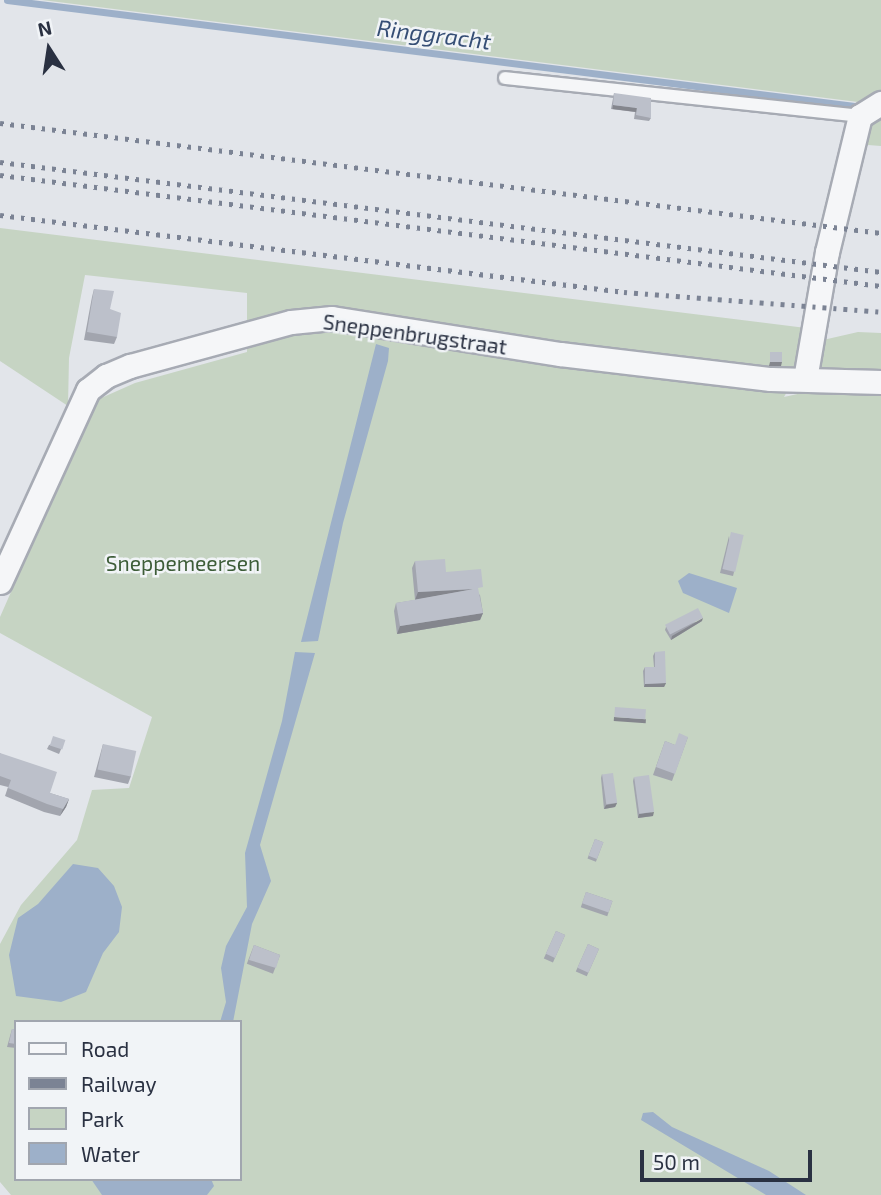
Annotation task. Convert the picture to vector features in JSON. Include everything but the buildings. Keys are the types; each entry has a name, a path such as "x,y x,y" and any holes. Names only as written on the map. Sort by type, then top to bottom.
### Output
{"street":[{"path":"806,379 827,252 860,116 881,103"},
{"name":"Sneppenbrugstraat","path":"0,582 88,390 106,376 130,366 291,322 332,318 559,354 806,379 881,382"}],"lane":[{"path":"505,78 860,116"}],"green space":[{"path":"42,0 881,0 881,146 868,145 858,102"},
{"name":"Sneppemeersen","path":"0,228 806,328 798,372 784,397 802,393 816,375 823,340 858,332 881,333 881,1195 11,1195 0,1182 0,944 21,905 77,840 92,790 129,788 152,717 0,633 0,617 93,406 99,399 135,383 247,352 247,293 85,275 69,358 68,406 0,361"}],"water":[{"path":"376,344 389,348 388,361 343,523 318,641 301,642"},
{"path":"689,573 737,588 729,613 683,593 678,581"},
{"path":"295,652 315,653 260,845 271,881 252,924 233,1020 221,1020 226,1002 221,968 226,946 247,907 245,853 282,721"},
{"path":"73,864 98,868 114,886 122,907 119,932 103,953 86,992 61,1002 16,996 9,955 18,918 38,904"},
{"path":"653,1112 672,1127 769,1171 806,1195 766,1195 641,1120 643,1113"},
{"path":"92,1181 212,1181 214,1186 207,1195 102,1195"}],"waterway":[{"name":"Ringgracht","path":"7,0 856,106"}],"railway":[{"path":"0,123 881,233"},
{"path":"0,162 881,272"},
{"path":"0,175 881,286"},
{"path":"0,215 624,292 881,312"}]}
